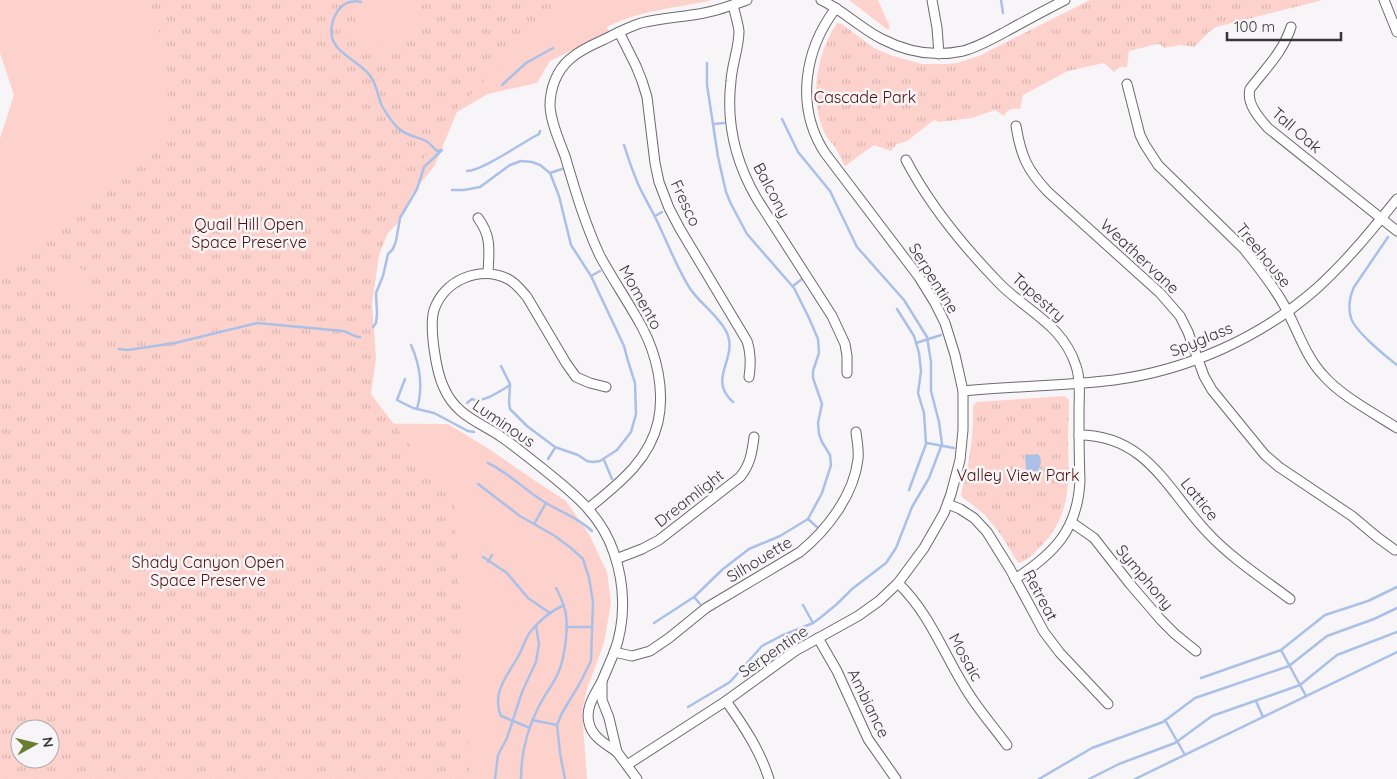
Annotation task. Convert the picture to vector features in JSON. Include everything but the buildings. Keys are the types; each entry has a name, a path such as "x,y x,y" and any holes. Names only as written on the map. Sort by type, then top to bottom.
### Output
{"street":[{"path":"619,32 641,23 705,13 748,0"},
{"path":"822,0 833,4 872,34 898,47 916,52 939,54 972,48 1055,2 1066,0"},
{"path":"932,0 939,54"},
{"path":"1384,0 1397,32"},
{"name":"Serpentine","path":"627,765 726,701 795,652 858,616 879,600 898,583 929,541 948,504 957,476 964,417 962,391 952,343 945,322 923,283 825,153 812,126 806,102 807,75 816,46 833,4"},
{"name":"Balcony","path":"733,5 739,32 730,81 729,102 732,134 740,162 756,199 832,316 845,344 847,373"},
{"name":"Tall Oak","path":"1291,27 1282,48 1250,89 1249,97 1252,106 1268,128 1397,231"},
{"name":"Momento","path":"588,508 636,466 653,438 661,407 660,387 654,356 646,335 600,255 581,208 552,117 551,101 554,83 560,70 574,56 619,32"},
{"name":"Fresco","path":"619,32 642,81 655,163 664,195 680,230 747,341 751,364 749,377"},
{"name":"Treehouse","path":"1127,84 1140,135 1158,165 1244,250 1266,277 1288,312 1308,354 1322,375 1340,391 1397,428"},
{"name":"Weathervane","path":"1016,126 1019,145 1024,158 1048,192 1167,300 1180,316 1204,376 1212,390 1265,455 1279,467 1352,516 1377,538 1395,550"},
{"name":"Tapestry","path":"906,160 918,183 975,258 1002,286 1045,320 1060,335 1076,364 1079,383 1079,493 1077,505 1071,522 1048,556 1015,579"},
{"name":"Spyglass","path":"962,391 1114,380 1170,368 1232,345 1288,312 1311,293 1382,219 1397,199"},
{"path":"478,218 485,228 489,239 488,273 508,279 521,289 576,377 590,384 606,387"},
{"name":"Luminous","path":"488,273 470,276 456,282 441,296 436,307 432,328 442,385 449,399 463,414 510,443 570,490 588,508 604,530 616,559 622,583 623,608 614,652 589,704 589,723 596,736 617,752 637,779"},
{"name":"Silhouette","path":"614,652 632,656 650,651 706,608 800,552 811,543 840,508 848,491 858,459 856,432"},
{"name":"Lattice","path":"1079,435 1089,435 1110,440 1140,456 1157,470 1219,544 1290,599"},
{"name":"Dreamlight","path":"616,559 659,540 740,477 749,464 754,437"},
{"name":"Retreat","path":"948,504 967,513 981,525 994,542 1051,642 1068,663 1108,704"},
{"name":"Symphony","path":"1071,522 1094,538 1161,620 1196,651"},
{"name":"Mosaic","path":"898,583 924,614 965,688 1008,745"},
{"name":"Ambiance","path":"818,638 837,671 868,739 896,779"},
{"name":"Luminous","path":"602,680 602,700 609,718 612,738 617,752"},
{"path":"726,701 755,745 769,779"}],"green space":[{"path":"0,0 713,0 659,10 620,21 607,27 609,32 550,61 537,83 488,94 457,112 435,165 412,194 399,222 363,258 308,423 448,424 566,501 589,534 607,572 611,603 604,643 586,692 582,712 587,779 0,779 0,138 14,95 0,53"},
{"path":"141,0 359,0 355,10 357,26 364,38 374,45 386,47 408,38 415,28 418,15 414,0 573,0 562,4 445,120 400,203 379,255 372,304 376,358 371,394 454,503 470,779 0,779 0,271 169,129 165,42","holes":["75,267 83,270 91,279 91,287 87,294 78,303 60,296 59,281 63,275"]},
{"path":"849,0 878,0 890,27 888,30"},
{"name":"Cascade Park","path":"1090,0 1323,0 1216,27 1194,47 1180,45 1164,48 1157,44 1129,51 1127,67 1120,67 1114,72 1104,63 1068,71 1023,95 1020,109 1010,110 1004,116 995,110 972,118 939,122 934,120 907,141 897,144 891,151 874,145 845,166 835,147 825,134 817,107 817,77 824,49 837,23 842,24 874,48 893,56 922,64 947,64 979,56"},
{"name":"Valley View Park","path":"1065,396 1069,400 1069,468 1063,510 1058,523 1050,535 1033,554 1019,563 999,532 984,514 962,497 961,494 973,429 973,406 977,402"}],"water":[{"path":"1038,454 1041,463 1037,478 1027,479 1025,455"}],"waterway":[{"path":"1001,0 1003,13"},
{"path":"361,2 352,1 347,3 337,12 332,25 334,42 345,55 371,77 382,106 398,128 426,141 437,151 442,150 424,167 417,189 400,218 396,241 393,249 388,254 383,276 376,293 377,314 376,323 373,327"},
{"path":"502,85 526,63 553,48"},
{"path":"654,623 694,597 723,569 749,549 780,536 808,519 822,493 831,465 830,455 819,434 818,423 822,404 813,378 813,371 819,353 818,339 794,288 747,234 726,192 718,157 707,85 707,63"},
{"path":"688,707 730,682 762,646 813,623 852,589 886,563 896,548 912,507 929,478 942,444 939,422 931,391 931,362 927,337 904,300 857,247 830,191 798,152 782,119"},
{"path":"714,124 724,123"},
{"path":"467,171 474,170 492,161 539,134 540,131"},
{"path":"624,145 638,184 684,278 693,293 718,319 726,331 729,350 722,385 733,402"},
{"path":"452,190 480,187 510,165 521,161 540,165 550,173 559,196 571,245 591,276 624,346 635,383 636,414 631,432 617,450 600,461 587,461 578,455 555,447 527,426 510,409 510,384 501,366"},
{"path":"550,173 562,169"},
{"path":"655,216 662,212"},
{"path":"1388,237 1354,287 1350,310 1351,318 1358,330 1378,350 1397,365"},
{"path":"591,276 600,271"},
{"path":"793,286 802,279"},
{"path":"897,309 914,336 919,353 921,371 918,393 924,413 926,444 909,490"},
{"path":"119,349 128,350 175,343 257,323 343,331 360,337"},
{"path":"916,343 941,335"},
{"path":"411,345 417,360 420,377 417,409"},
{"path":"405,379 397,400 413,408 434,413 468,431 474,432"},
{"path":"467,403 472,399 481,400 486,398 510,385"},
{"path":"927,443 954,448"},
{"path":"548,459 555,448"},
{"path":"604,460 612,479"},
{"path":"488,463 592,531"},
{"path":"478,484 520,516 555,536 571,548 583,559 589,578 593,602 591,661 557,725 565,779"},
{"path":"534,524 546,503"},
{"path":"808,519 817,527"},
{"path":"488,562 492,555"},
{"path":"483,557 507,573 528,598 550,613"},
{"path":"1201,678 1281,650 1325,615 1368,601 1397,587"},
{"path":"521,779 523,751 531,725 538,708 559,671 565,649 566,616 556,588"},
{"path":"694,597 700,604"},
{"path":"530,728 501,716 498,707 499,691 529,634 546,616 564,605"},
{"path":"803,605 813,623"},
{"path":"1039,779 1092,748 1163,722 1195,698 1289,666 1327,636 1374,619 1397,608"},
{"path":"495,779 498,755 507,738 522,692 536,662 539,644 536,626"},
{"path":"566,627 592,627"},
{"path":"1089,779 1119,764 1175,743 1212,716 1300,685 1337,655 1397,632"},
{"path":"1281,650 1306,696"},
{"path":"1135,779 1397,652"},
{"path":"1256,701 1263,717"},
{"path":"532,720 557,725"},
{"path":"1165,720 1185,755"}],"park label":[{"name":"Quail Hill Open Space Preserve","path":"249,233"},
{"name":"Shady Canyon Open Space Preserve","path":"208,571"}]}
